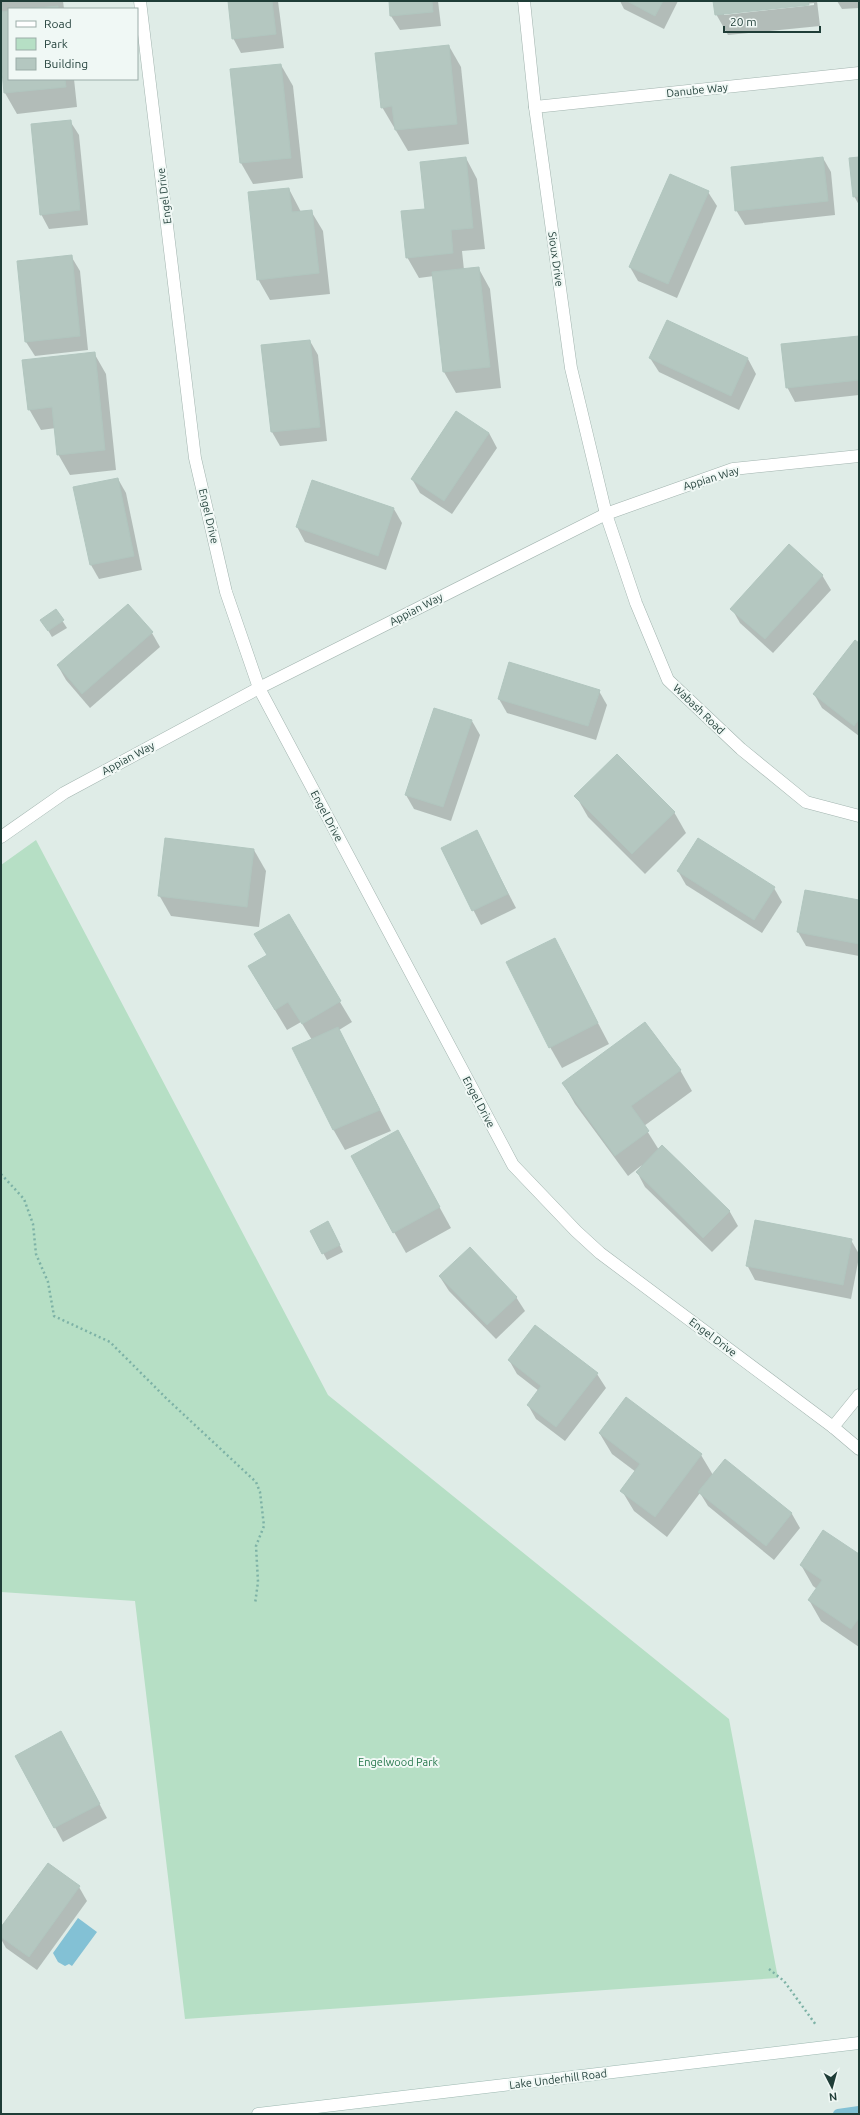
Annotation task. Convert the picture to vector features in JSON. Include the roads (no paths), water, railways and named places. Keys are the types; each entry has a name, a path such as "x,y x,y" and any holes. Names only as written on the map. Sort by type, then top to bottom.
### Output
{"street":[{"name":"Engel Drive","path":"140,1 195,458 226,592 259,688 513,1165 576,1232 600,1253 833,1426 859,1449"},
{"name":"Sioux Drive","path":"524,1 535,107 571,368 606,514"},
{"name":"Danube Way","path":"535,107 859,72"},
{"name":"Appian Way","path":"1,837 64,793 259,688 606,514 733,469 859,456"},
{"name":"Wabash Road","path":"606,514 636,603 668,680 741,749 806,802 859,816"},
{"path":"833,1426 859,1395"},
{"name":"Lake Underhill Road","path":"258,2114 859,2044"}],"water":[{"path":"78,1918 97,1932 72,1966 69,1964 65,1966 58,1962 53,1953"}],"waterway":[{"path":"838,2114 859,2111"}],"park label":[{"name":"Engelwood Park","path":"398,1762"}]}
